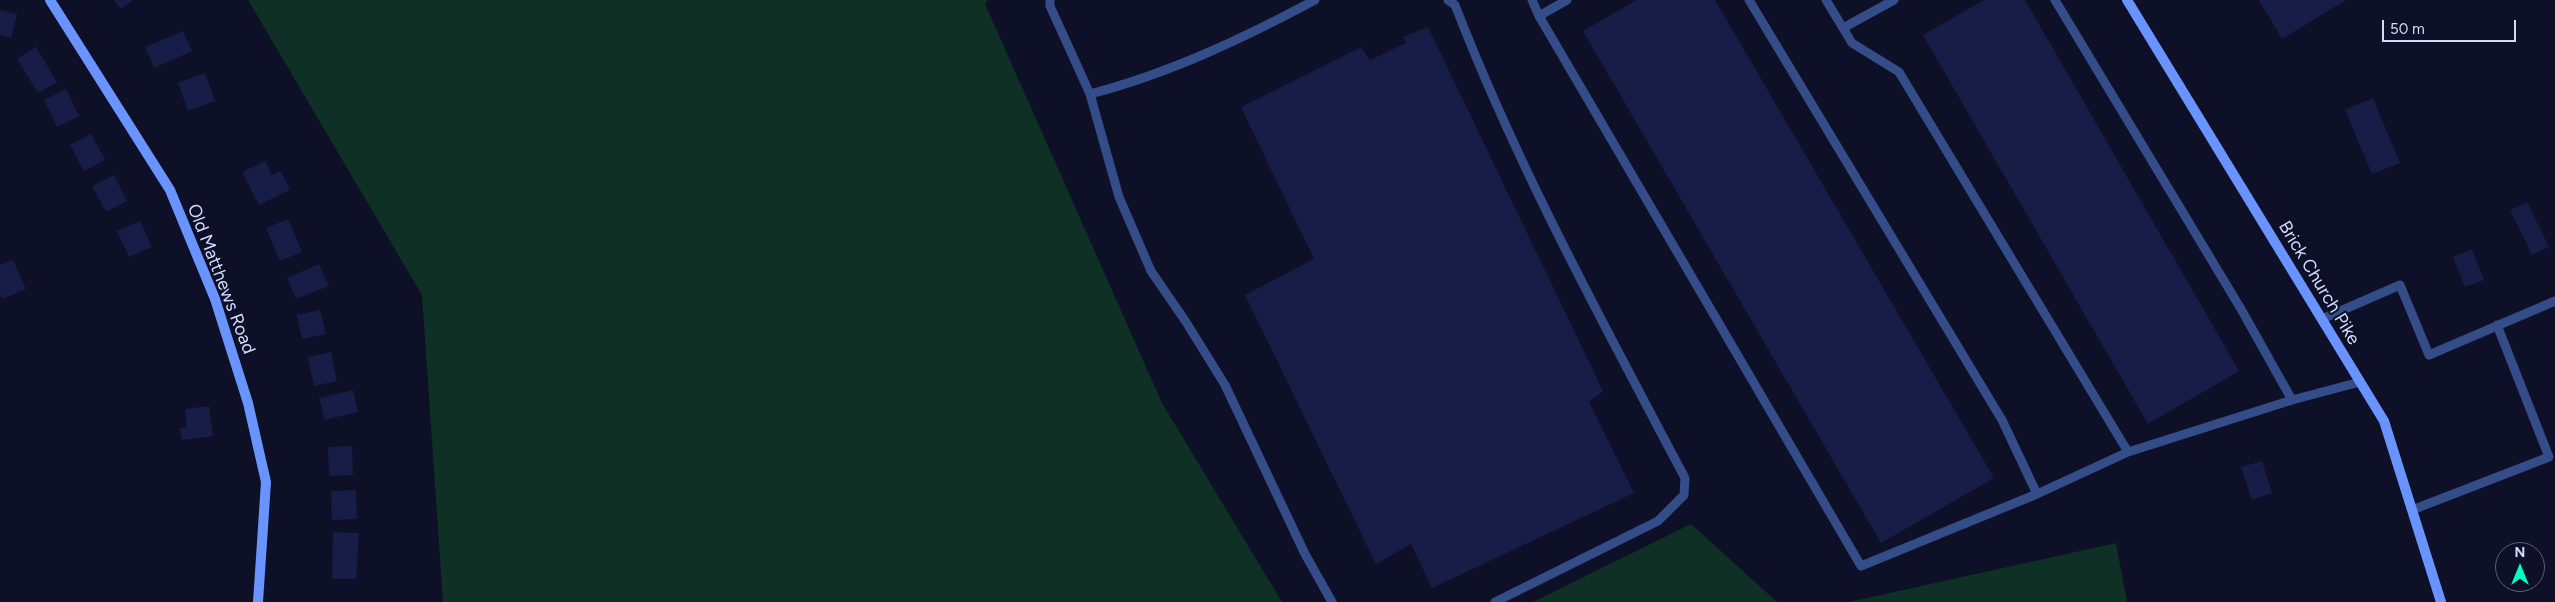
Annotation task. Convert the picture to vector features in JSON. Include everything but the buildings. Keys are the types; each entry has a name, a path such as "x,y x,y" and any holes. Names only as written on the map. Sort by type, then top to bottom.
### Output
{"main road":[{"name":"Old Matthews Road","path":"50,0 170,190 215,299 248,403 266,482 258,602"},
{"name":"Brick Church Pike","path":"2129,1 2384,421 2440,602"}],"lane":[{"path":"1050,0 1050,6 1090,94 1119,197 1151,271 1186,322 1224,385 1305,554 1332,602"},
{"path":"1090,94 1133,83 1279,19 1315,0"},
{"path":"1448,0 1454,5 1501,116 1631,376 1685,478 1684,495 1658,521 1495,602"},
{"path":"1532,0 1539,16 1861,566 2037,494 2128,452 2292,400 2360,382"},
{"path":"1539,16 1567,0"},
{"path":"1749,0 2002,420 2037,494"},
{"path":"1826,0 1852,43 1899,72 2128,452"},
{"path":"1843,28 1894,0"},
{"path":"2055,0 2241,309 2292,400"},
{"path":"2322,319 2400,285 2429,355 2555,301"},
{"path":"2412,510 2549,457 2497,325"}],"green space":[{"path":"248,0 988,0 985,4 1162,403 1282,602 443,602 422,295"},
{"path":"1691,524 1777,602 1533,602"},
{"path":"2116,543 2127,602 1849,602"}]}
